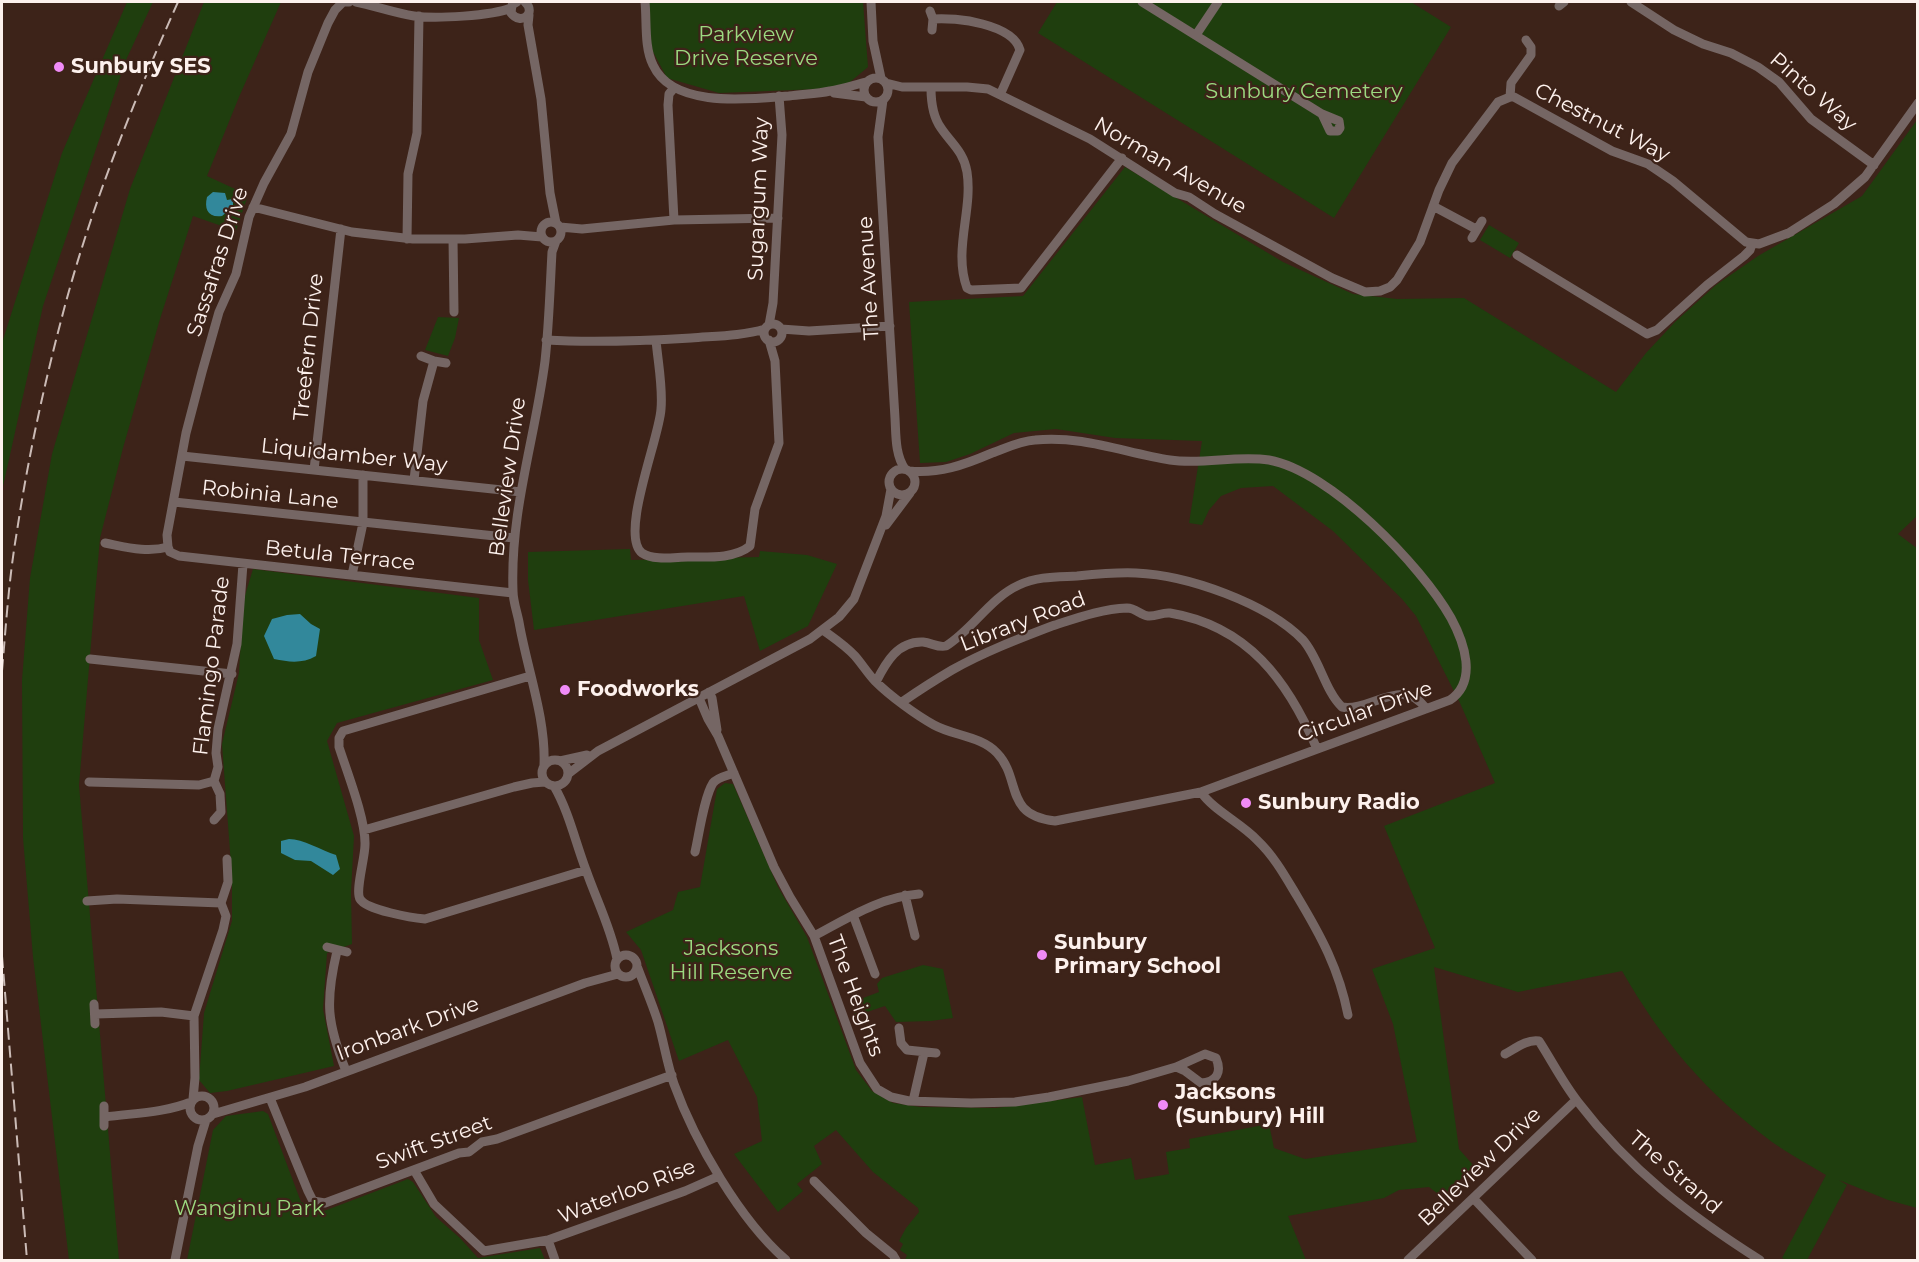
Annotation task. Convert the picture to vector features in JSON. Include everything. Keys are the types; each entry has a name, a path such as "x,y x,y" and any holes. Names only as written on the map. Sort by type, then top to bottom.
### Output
{"street":[{"path":"343,2 349,2"},
{"name":"Sassafras Drive","path":"168,547 167,535 182,456 219,312 236,274 243,240 254,207 264,183 291,134 308,72 335,10 343,2"},
{"path":"356,2 419,16 489,14 515,8 529,15"},
{"name":"Belleview Drive","path":"525,2 530,8 532,44 545,129 550,193 551,268 544,362 514,538 513,593 542,725 550,748 559,761"},
{"path":"645,2 648,48 653,66 674,88 693,95 718,99 779,96 829,92 874,77 884,80"},
{"path":"867,98 864,90 873,41 871,2"},
{"path":"1142,2 1322,114"},
{"path":"1196,35 1218,2"},
{"name":"Pinto Way","path":"1631,2 1674,30 1703,44 1731,53 1758,67 1779,82 1811,119 1874,165"},
{"name":"Belleview Drive","path":"515,8 532,44"},
{"path":"932,30 932,15 965,20 1011,36 1018,42 1020,50 1000,95"},
{"path":"407,239 408,174 417,133 419,16"},
{"path":"1477,230 1434,206 1452,163 1498,102 1510,97 1511,83 1531,55 1532,48 1526,40"},
{"path":"829,92 867,98 874,102 885,98 888,87 873,41"},
{"name":"Norman Avenue","path":"884,80 902,87 988,89 1090,139 1175,193 1189,197 1215,214 1332,278 1365,292 1380,291 1390,287 1397,280 1420,242 1434,206"},
{"path":"674,88 669,94 668,105 674,220"},
{"path":"928,88 940,128 959,150 967,170 962,248 964,281 967,288 971,290 1021,288 1122,158"},
{"name":"Norman Avenue","path":"885,98 928,88"},
{"name":"Sugargum Way","path":"657,340 661,410 637,506 638,546 643,553 654,557 740,554 750,546 755,509 779,443 773,303 782,135 779,96"},
{"name":"Chestnut Way","path":"1510,97 1514,97 1612,151 1648,164 1673,181 1751,247"},
{"name":"The Avenue","path":"867,98 878,137 898,453 901,464 907,470"},
{"name":"The Avenue","path":"878,137 885,98"},
{"path":"1517,254 1642,332 1653,333 1751,247 1791,232 1834,204 1865,177 1917,103"},
{"path":"254,207 341,229 407,239 518,235 674,220 778,218"},
{"name":"Treefern Drive","path":"314,470 341,229"},
{"path":"453,239 454,312"},
{"path":"546,340 597,343 890,326"},
{"path":"421,356 446,363"},
{"path":"414,480 423,401 434,361"},
{"name":"The Avenue","path":"892,474 895,418"},
{"name":"Circular Drive","path":"823,630 848,649 876,682 936,726 984,743 993,749 1003,761 1021,805 1045,819 1055,820 1201,792 1426,709 1456,696 1464,683 1466,661 1462,643 1452,620 1423,578 1384,537 1339,496 1301,471 1261,459 1240,458 1189,462 1164,459 1093,443 1045,439 1017,444 950,469 921,472 907,470"},
{"name":"Liquidamber Way","path":"182,456 521,492"},
{"path":"546,777 548,762 575,759 598,751 823,630 861,582 886,516 891,489 889,481 892,474 898,470 907,470 915,481 876,543"},
{"path":"352,575 363,523 363,475"},
{"path":"891,489 902,495 910,492"},
{"name":"Robinia Lane","path":"174,502 514,538"},
{"path":"105,543 145,550 168,547"},
{"name":"Betula Terrace","path":"168,547 170,552 179,556 513,593"},
{"name":"Flamingo Parade","path":"214,820 221,812 220,794 215,777 218,729 237,644 243,564"},
{"path":"876,682 886,662 903,646 921,642 946,646 998,598 1019,585 1044,577 1135,573 1188,582 1248,603 1266,613 1304,642 1342,706 1360,706 1397,694 1419,701 1426,709"},
{"name":"Library Road","path":"902,702 951,670 999,647 1088,614 1132,608 1145,616 1168,613 1196,620 1225,632 1248,647 1294,701 1317,750"},
{"path":"90,659 232,674"},
{"path":"530,676 343,731 339,738 339,747 366,841 358,897 363,903 412,918 425,919 586,870"},
{"name":"The Heights","path":"709,692 718,736"},
{"name":"The Heights","path":"699,698 782,883 814,936 865,1073 877,1089 883,1093 913,1101 971,1103 1033,1099 1128,1081 1176,1067"},
{"name":"Belleview Drive","path":"542,725 546,777 567,814 609,930 616,960"},
{"path":"364,830 546,777 562,784 598,751"},
{"path":"559,761 565,765 566,778"},
{"path":"695,852 703,814 713,784 720,778 734,773"},
{"path":"89,782 199,785 215,777"},
{"name":"Belleview Drive","path":"566,778 567,814"},
{"path":"1201,792 1208,802 1250,833 1276,863 1326,944 1340,981 1348,1015"},
{"path":"198,1146 198,1132 192,1115 195,1078 194,1016 226,916 221,903 228,882 227,859"},
{"path":"814,936 878,903 905,895 919,894"},
{"path":"905,895 915,936"},
{"path":"87,901 117,899 221,903"},
{"path":"853,915 875,974"},
{"name":"Belleview Drive","path":"609,930 620,948 630,955"},
{"path":"327,947 342,951 329,995 333,1038 346,1071"},
{"path":"648,993 615,969 616,960 623,954 636,959 638,966 648,993 658,1022 672,1075 692,1127 719,1176 749,1220 783,1259"},
{"name":"Ironbark Drive","path":"210,1117 242,1104 270,1098 346,1071 585,983 603,974 616,960"},
{"path":"622,975 635,972 638,966"},
{"name":"Ironbark Drive","path":"585,983 622,975"},
{"path":"95,1014 161,1012 194,1016"},
{"path":"899,1028 905,1048 911,1052 936,1053"},
{"name":"The Strand","path":"1506,1054 1523,1044 1534,1040 1539,1041 1576,1100 1637,1170 1699,1221 1760,1260"},
{"path":"913,1101 924,1053"},
{"name":"Swift Street","path":"270,1098 313,1201 325,1203 459,1153 469,1152 482,1142 497,1139 672,1075"},
{"path":"175,1260 198,1146 214,1106 199,1090 195,1078"},
{"path":"104,1106 105,1121 179,1107 192,1100 208,1099"},
{"name":"Ironbark Drive","path":"208,1099 242,1104"},
{"name":"Belleview Drive","path":"1408,1260 1474,1200 1576,1100"},
{"path":"160,1110 192,1115 201,1121 210,1117"},
{"name":"Waterloo Rise","path":"414,1170 434,1204 484,1251 548,1240 685,1191 719,1176"},
{"path":"814,1181 896,1260"},
{"path":"1474,1200 1532,1260"},
{"path":"548,1240 555,1260"}],"green space":[{"path":"127,2 153,2 126,60 43,306 2,491 2,343 62,153"},
{"path":"204,2 281,2 207,176 248,195 236,231 193,216 160,319 100,538 79,785 119,1260 69,1260 33,957 23,838 22,680 30,578 52,454 130,189"},
{"name":"Parkview Drive Reserve","path":"644,2 863,2 868,67 843,88 719,93 667,78 651,48"},
{"name":"Sunbury Cemetery","path":"1057,2 1411,2 1451,27 1334,218 1038,33"},
{"name":"Jacksons Hill Reserve","path":"1917,120 1918,515 1898,534 1918,549 1917,1208 1888,1200 1839,1180 1847,1185 1807,1260 1782,1258 1826,1175 1772,1142 1706,1085 1653,1021 1622,971 1518,992 1434,967 1459,1149 1474,1166 1442,1197 1429,1187 1399,1190 1384,1198 1288,1216 1306,1260 905,1260 907,1255 900,1250 903,1244 899,1241 919,1212 918,1208 873,1172 836,1130 814,1146 822,1164 797,1184 803,1191 778,1212 734,1154 762,1141 757,1097 728,1040 679,1061 641,950 626,932 673,910 678,892 700,887 717,789 725,783 733,784 778,887 807,937 856,1070 872,1091 893,1103 920,1107 996,1108 1082,1097 1095,1165 1131,1158 1135,1180 1169,1174 1166,1152 1190,1148 1189,1139 1269,1124 1274,1148 1305,1159 1417,1142 1393,1024 1372,969 1435,948 1384,826 1495,783 1460,703 1416,616 1402,599 1333,531 1273,486 1241,488 1221,496 1209,510 1202,525 1189,523 1202,441 1115,438 1056,429 1014,433 970,454 946,462 920,463 909,302 1023,296 1125,167 1283,262 1353,294 1397,299 1464,298 1616,392 1646,353 1675,322 1716,285 1758,256 1862,196"},
{"path":"1489,225 1519,243 1510,258 1480,240"},
{"path":"438,317 459,318 448,356 425,350"},
{"path":"630,549 631,560 759,557 760,551 807,555 837,564 808,626 760,651 744,596 534,630 528,580 528,552"},
{"path":"253,569 479,598 479,640 493,680 337,723 327,741 354,836 351,892 352,944 327,953 323,1009 334,1066 210,1093 199,1080 204,1013 232,921 232,878 222,744 239,673 243,602"},
{"path":"923,965 943,969 953,1018 896,1022 885,1006 855,1016 850,1003 879,992 877,984 882,978"},
{"name":"Wanginu Park","path":"263,1111 268,1114 301,1202 324,1211 408,1179 413,1182 436,1217 478,1258 540,1248 545,1260 187,1260 213,1130 226,1116"}],"water":[{"path":"213,192 225,193 227,200 233,199 233,207 222,216 213,216 208,212 207,197"},
{"path":"300,614 320,629 316,656 295,662 274,659 264,636 272,619"},
{"path":"289,839 336,855 340,869 333,875 311,861 295,860 281,853 281,841"}],"railway":[{"path":"2,671 10,583 21,504 49,367 63,313 86,233 114,155 178,2"},
{"path":"2,956 27,1260"}],"place":[{"name":"Sunbury SES","path":"59,67"},
{"name":"Foodworks","path":"565,690"},
{"name":"Sunbury Radio","path":"1246,803"},
{"name":"Sunbury Primary School","path":"1042,955"},
{"name":"Jacksons (Sunbury) Hill","path":"1163,1105"}]}
